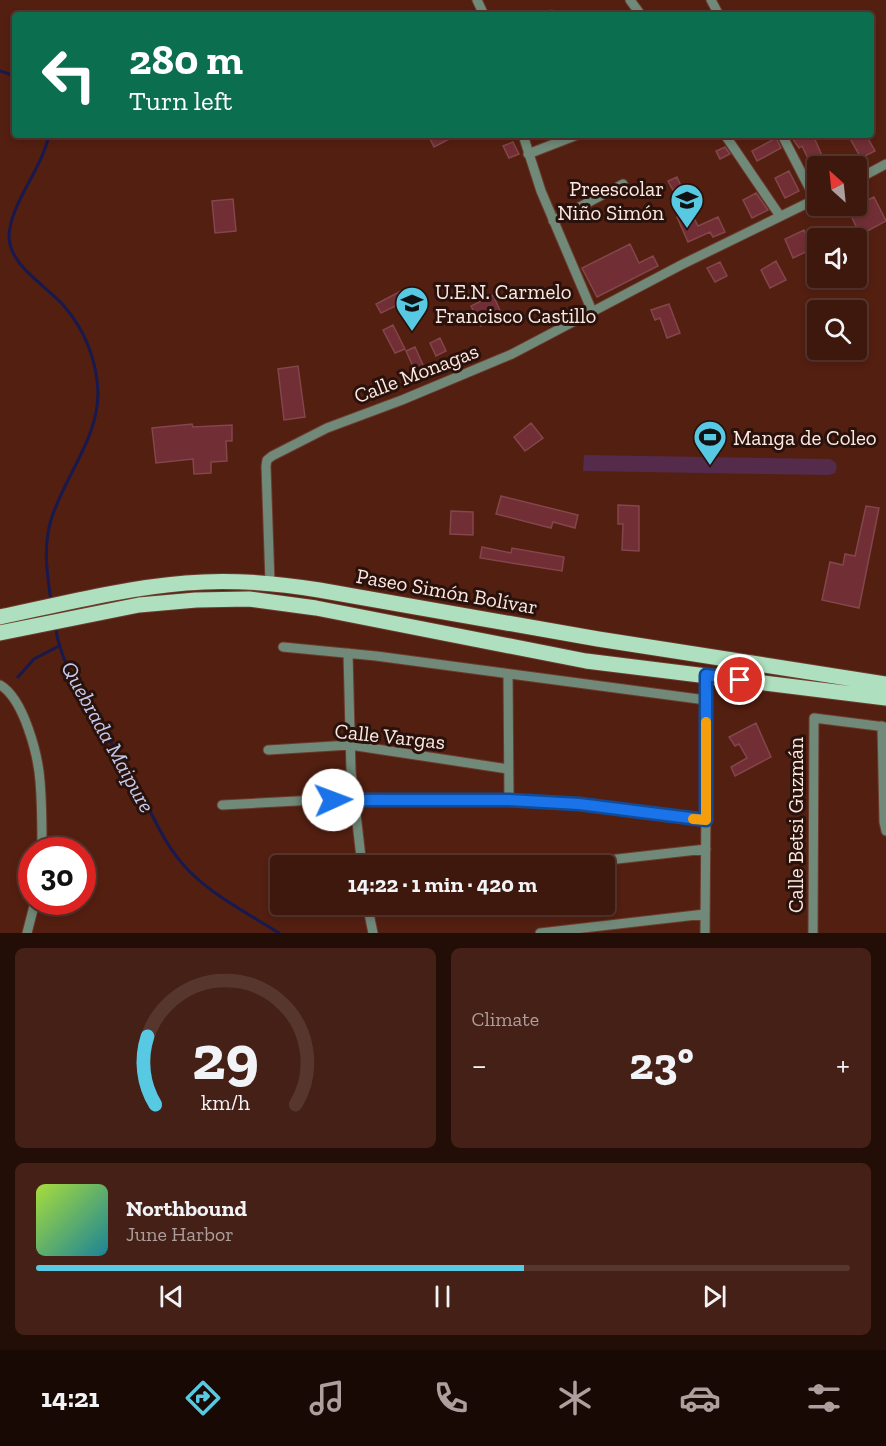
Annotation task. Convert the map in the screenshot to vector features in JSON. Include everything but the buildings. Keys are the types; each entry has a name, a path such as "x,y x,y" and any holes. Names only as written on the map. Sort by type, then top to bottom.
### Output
{"main road":[{"name":"Paseo Simón Bolívar","path":"0,617 175,584 270,583 610,641 886,684"},
{"name":"Paseo Simón Bolívar","path":"0,633 138,605 174,601 249,599 327,610 559,656 886,698"}],"street":[{"path":"524,138 553,221 592,311"},
{"path":"528,154 569,138"},
{"path":"727,138 780,216"},
{"path":"784,138 807,181"},
{"path":"867,174 886,164"},
{"path":"553,221 622,184"},
{"name":"Calle Monagas","path":"270,583 266,466 268,459 327,428 485,367 807,204"},
{"path":"284,647 348,653 706,700"},
{"path":"348,653 350,745 360,855"},
{"path":"508,674 509,800"},
{"path":"705,933 706,675"},
{"path":"0,685 10,693 20,709 36,758 40,780 42,837"},
{"name":"Calle Betsi Guzmán","path":"813,933 814,718 884,727"},
{"path":"884,727 886,831"},
{"name":"Calle Vargas","path":"268,750 350,745 508,769"},
{"path":"222,805 354,798 509,800 579,804 706,820"},
{"path":"615,859 705,849"},
{"path":"540,933 705,914"},
{"path":"27,933 32,915"},
{"path":"369,915 373,933"}],"shaded area":[{"name":"Manga de Coleo","path":"584,455 830,459 837,467 835,473 829,475 583,471"}],"waterway":[{"name":"Quebrada Maipure","path":"0,71 12,75"},
{"name":"Quebrada Maipure","path":"48,138 40,161 15,212 9,236 11,247 22,266 64,306 78,325 92,358 98,393 97,410 87,442 51,520 46,560 51,601"},
{"name":"Quebrada Maipure","path":"55,625 59,645 75,684 131,774 171,849 189,871 210,889 279,933"},
{"path":"18,677 34,659 59,646"}],"slow traffic":[{"path":"693,819 706,820 706,722"}],"place":[{"name":"Preescolar Niño Simón","path":"687,229"},
{"name":"U.E.N. Carmelo Francisco Castillo","path":"412,332"},
{"name":"Manga de Coleo","path":"710,466"}],"route":[{"path":"333,800 354,798 509,800 579,804 706,820 706,675 740,680"}]}
